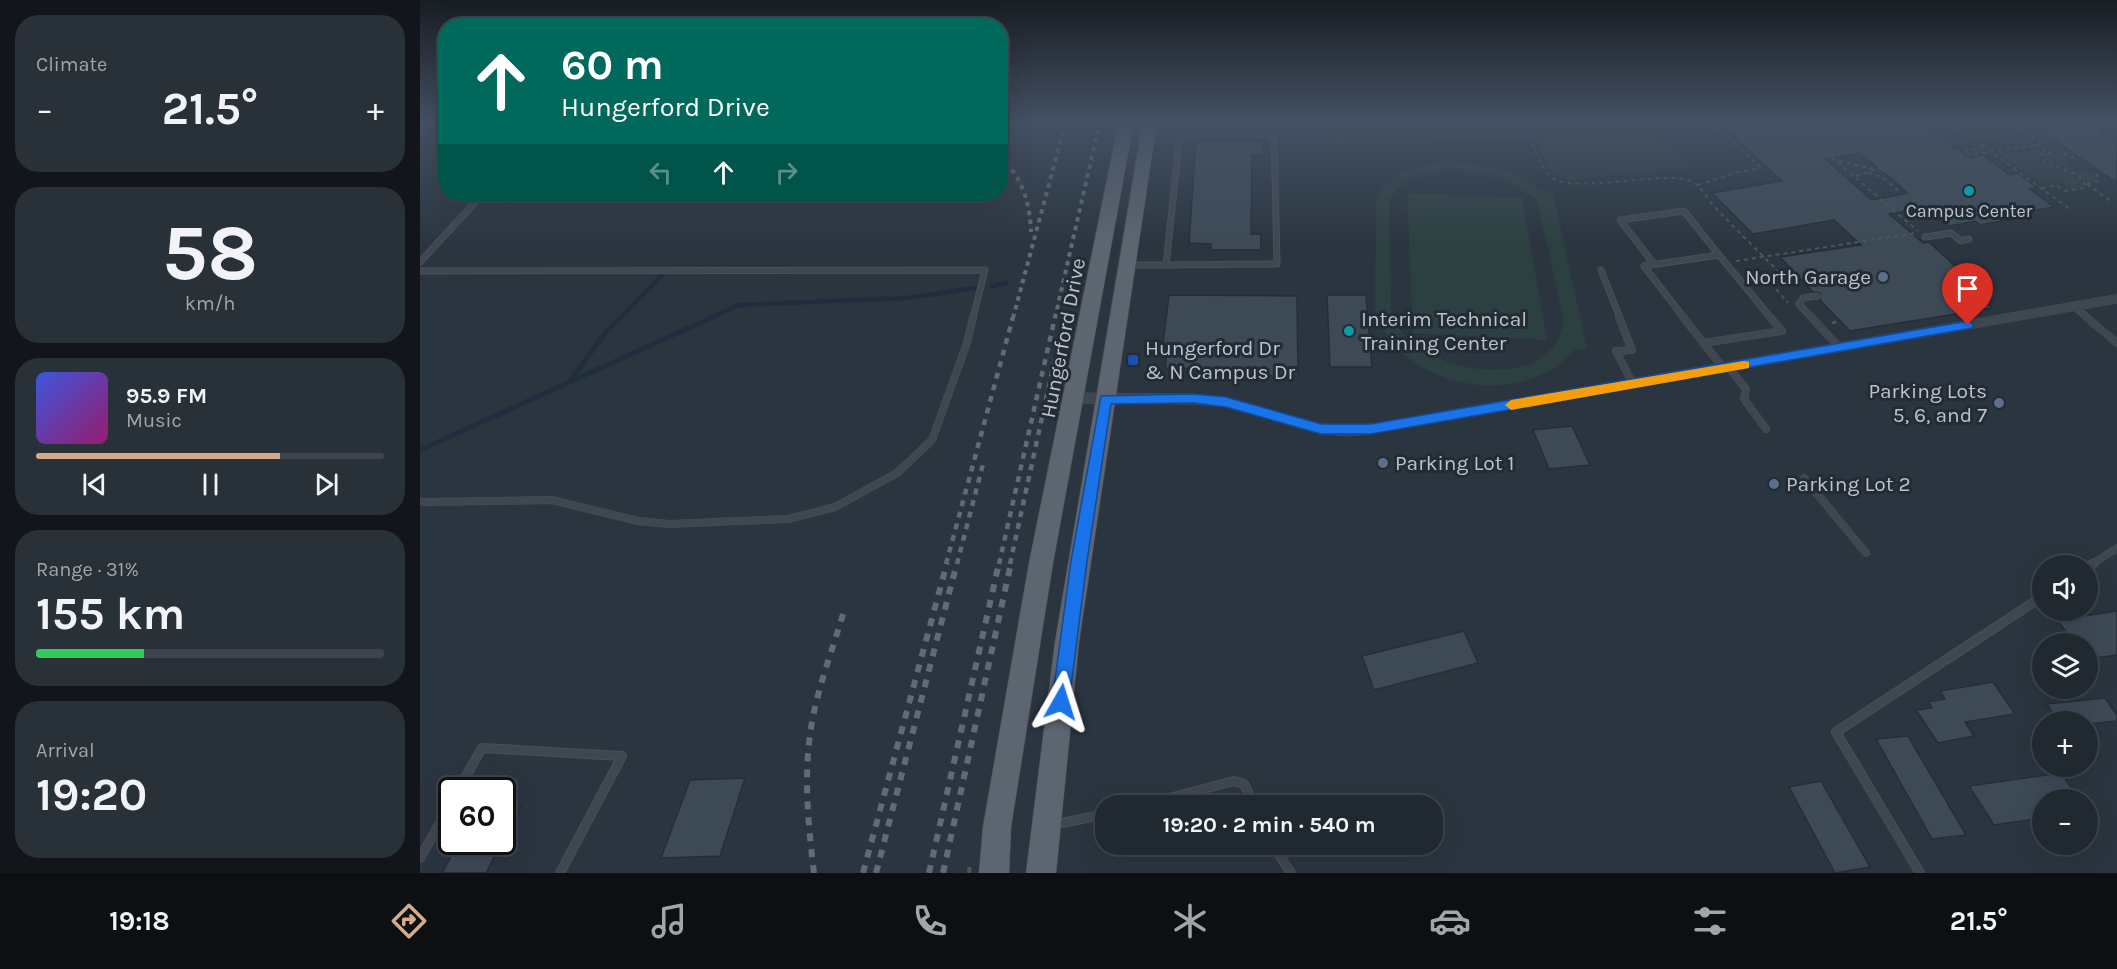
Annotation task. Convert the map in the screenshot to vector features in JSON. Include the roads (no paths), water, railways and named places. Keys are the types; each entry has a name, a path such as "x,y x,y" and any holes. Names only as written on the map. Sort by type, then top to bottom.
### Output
{"main road":[{"name":"Hungerford Drive","path":"994,873 997,827 1041,563 1119,162"},
{"path":"1041,873 1079,561 1143,162"}],"street":[{"path":"1075,398 1193,399 1226,402 1292,422 1347,431 1633,384 2117,299"}],"lane":[{"path":"1166,265 1177,162"},
{"path":"1127,265 1277,264 1275,162"},
{"path":"420,262 477,201"},
{"path":"1654,264 1620,220 1684,211 1782,331 1703,343"},
{"path":"1925,237 1951,233 1960,241 1969,239"},
{"path":"1719,255 1644,266 1703,343 1746,389 1744,399 1766,429"},
{"path":"420,271 986,270 967,343 932,440 897,473 835,507 788,519 669,524 638,521 552,500 420,502"},
{"path":"1601,270 1632,350 1616,351 1633,384"},
{"path":"1817,296 1803,298 1799,304 1840,348"},
{"path":"2074,308 2117,343"},
{"path":"1804,478 1866,553"},
{"path":"2098,560 2117,548"},
{"path":"1920,873 1836,732 2032,604"},
{"path":"465,777 482,748 622,756 560,873"},
{"path":"1181,795 1234,781 1244,784 1250,795"},
{"path":"1047,826 1095,815"},
{"path":"420,858 438,826"},
{"path":"1279,855 1291,873"}],"waterway":[{"path":"620,318 661,276"},
{"path":"992,286 1006,283"},
{"path":"710,318 739,305 907,298 975,288"},
{"path":"420,450 713,317"},
{"path":"570,381 605,333 620,318"}],"railway":[{"path":"1013,318 1055,162"},
{"path":"1055,318 1091,162"},
{"path":"1008,164 1027,200 1031,232"},
{"path":"1064,318 1065,313"},
{"path":"946,564 1013,317"},
{"path":"999,564 1055,317"},
{"path":"1010,564 1064,317"},
{"path":"957,564 983,464"},
{"path":"863,873 947,563"},
{"path":"876,873 957,563"},
{"path":"929,873 999,563"},
{"path":"943,873 1011,563"},
{"path":"814,873 807,798 809,741 818,694 844,611"}],"place":[{"name":"Campus Center","path":"1969,191"},
{"name":"North Garage","path":"1883,277"},
{"name":"Interim Technical Training Center","path":"1349,331"},
{"name":"Hungerford Dr & N Campus Dr","path":"1133,360"},
{"name":"Parking Lots 5, 6, and 7","path":"1999,403"},
{"name":"Parking Lot 1","path":"1383,463"},
{"name":"Parking Lot 2","path":"1774,484"}]}
